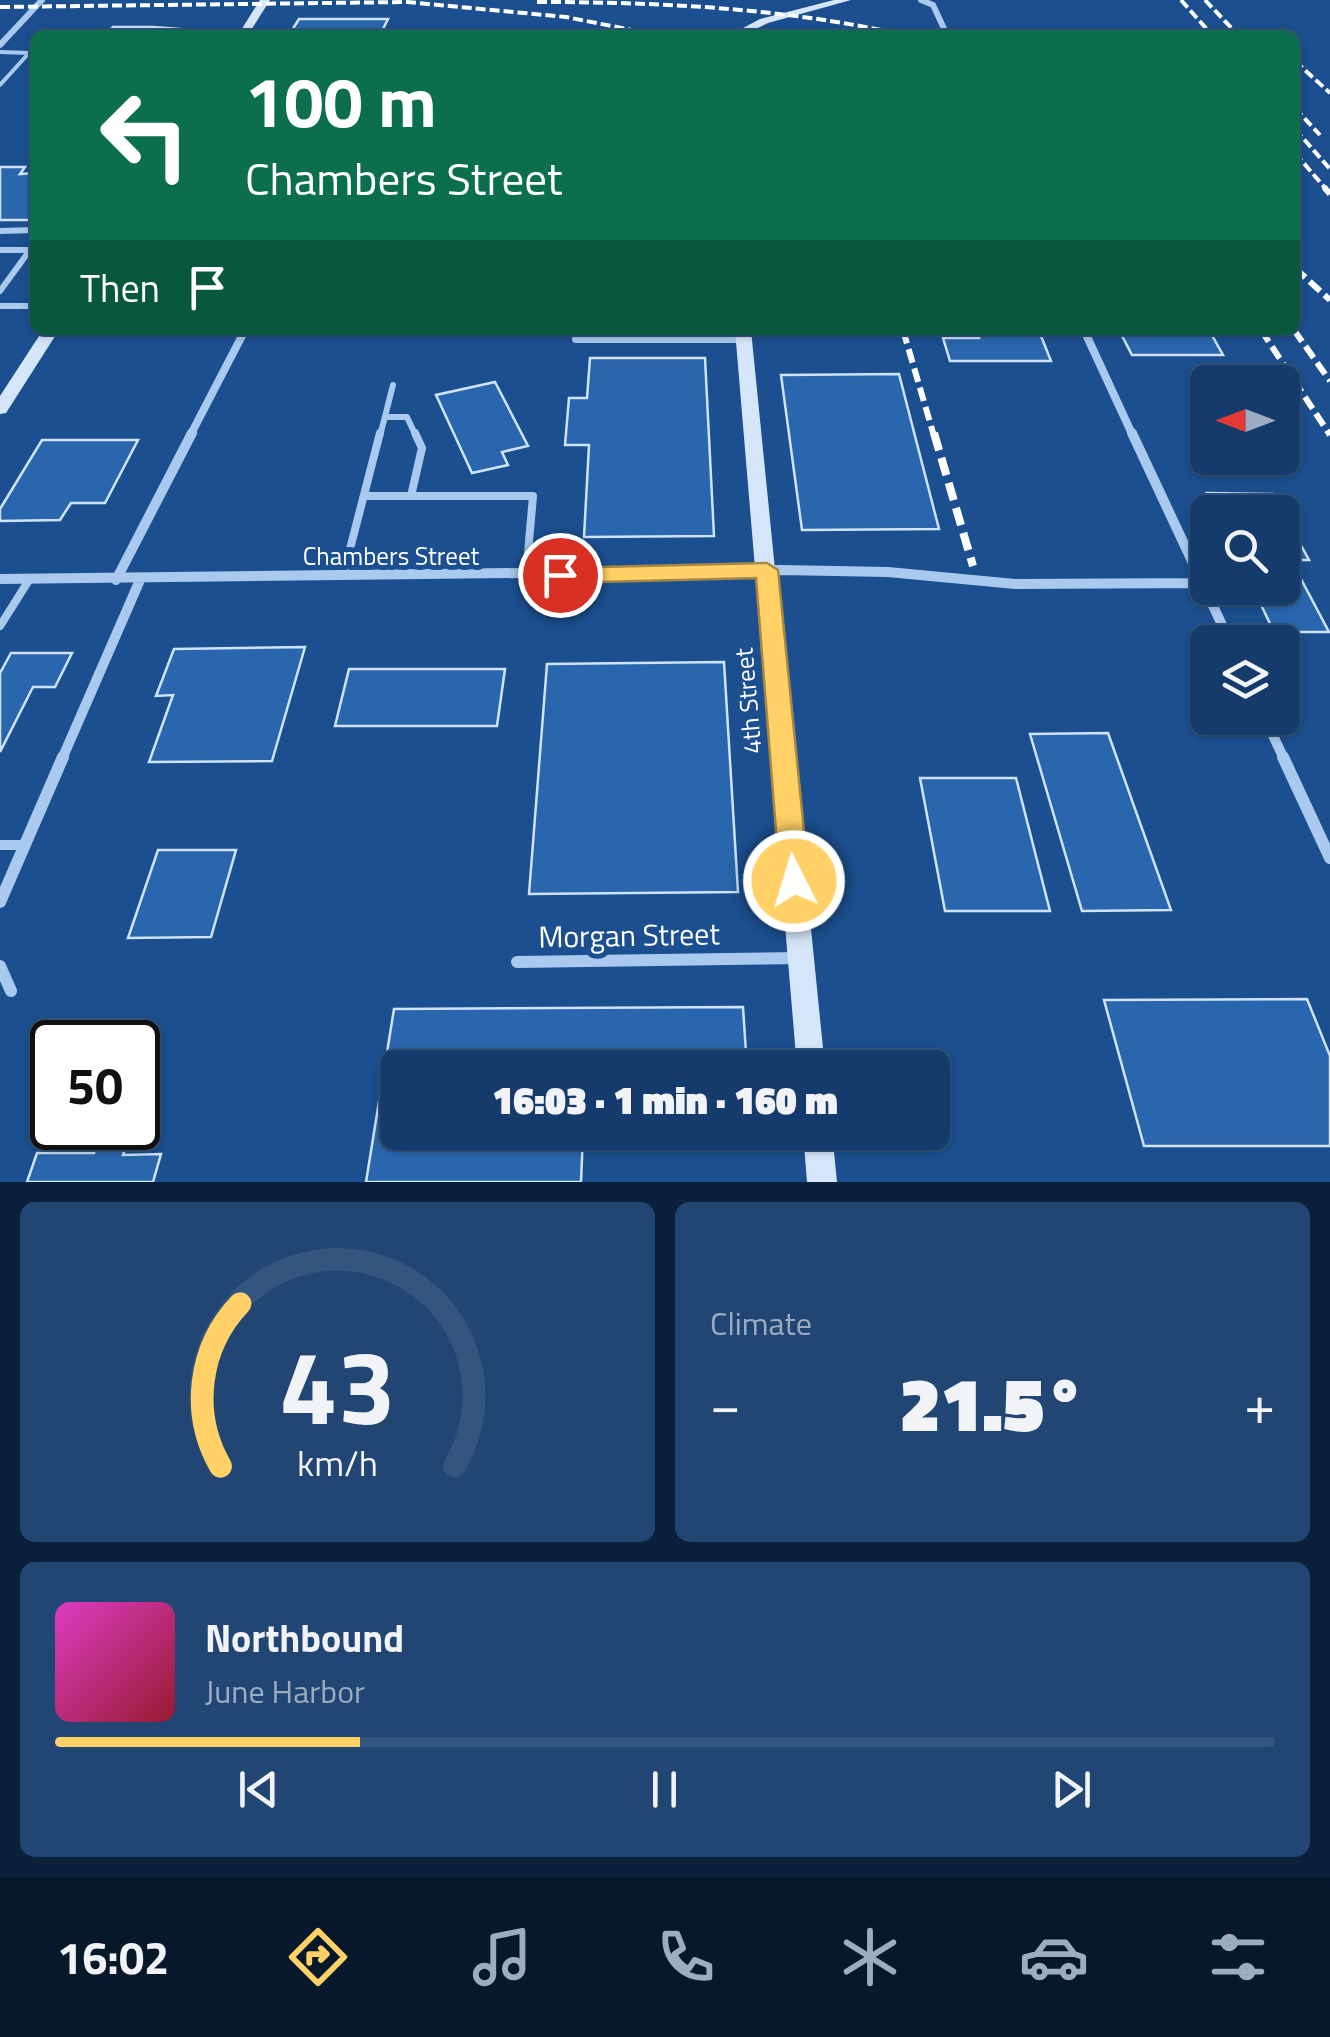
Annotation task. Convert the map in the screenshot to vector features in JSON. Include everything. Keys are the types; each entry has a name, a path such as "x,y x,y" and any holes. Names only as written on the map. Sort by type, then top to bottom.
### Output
{"main road":[{"path":"246,30 265,0"},
{"path":"745,30 764,21 846,0"},
{"path":"0,409 48,335"},
{"name":"4th Street","path":"744,335 810,1050"},
{"path":"819,1150 822,1182"}],"street":[{"path":"0,48 42,0"},
{"path":"921,0 933,6 945,30"},
{"path":"116,580 242,335"},
{"path":"576,339 710,335"},
{"path":"1086,335 1190,557"},
{"name":"Chambers Street","path":"0,579 526,576 767,570 888,572 1015,584 1190,583"},
{"path":"0,902 140,580"},
{"path":"1273,735 1330,858"},
{"name":"Morgan Street","path":"516,962 802,958"},
{"path":"0,966 11,990"}],"lane":[{"path":"0,48 28,53 0,85"},
{"path":"0,230 30,230"},
{"path":"0,250 30,250 0,291"},
{"path":"0,306 30,306"},
{"path":"343,576 393,386"},
{"path":"385,416 407,417 422,448 410,496"},
{"path":"364,496 533,496 526,576"},
{"path":"0,626 29,580"},
{"path":"0,846 24,845"}],"building":[{"path":"299,19 388,19 382,30 292,30"},
{"path":"113,27 181,29 180,30 110,30"},
{"path":"0,167 25,167 20,174 30,173 30,220 0,220"},
{"path":"978,335 1041,335 1051,361 950,361 943,338 979,338"},
{"path":"1122,335 1212,335 1223,355 1132,355"},
{"path":"590,358 705,358 714,536 584,537 589,445 565,445 569,398 587,398"},
{"path":"899,374 939,529 802,530 781,375"},
{"path":"495,382 528,446 502,452 508,465 472,473 436,395"},
{"path":"42,440 138,440 105,503 71,503 60,520 0,521 0,509"},
{"path":"1207,493 1274,495 1208,495"},
{"path":"1300,544 1309,560 1300,560"},
{"path":"1300,577 1329,632 1300,632 1300,625 1271,625 1261,605 1300,605"},
{"path":"305,647 272,761 149,762 173,695 156,696 174,649"},
{"path":"11,653 72,653 55,687 33,687 0,752 0,673"},
{"path":"724,662 738,892 529,894 547,664"},
{"path":"349,669 505,669 497,726 335,726"},
{"path":"1108,733 1171,910 1082,911 1030,734"},
{"path":"920,778 1016,778 1050,911 945,911"},
{"path":"158,850 236,850 211,937 128,938"},
{"path":"1307,999 1330,1056 1330,1146 1144,1146 1104,1000"},
{"path":"743,1007 746,1050 387,1050 394,1009"},
{"path":"380,1096 380,1150 582,1150 581,1182 366,1182"},
{"path":"125,1150 123,1155 161,1154 153,1182 27,1182 37,1153"}],"railway":[{"path":"1181,0 1208,30"},
{"path":"1205,0 1233,30"},
{"path":"0,7 407,2 566,17 632,30"},
{"path":"537,2 722,8 879,30"},
{"path":"1300,66 1330,93"},
{"path":"1300,113 1320,135"},
{"path":"1300,135 1330,169"},
{"path":"1300,159 1326,189"},
{"path":"1324,187 1330,194"},
{"path":"1300,273 1330,300"},
{"path":"904,335 934,436"},
{"path":"1264,335 1330,435"},
{"path":"1298,335 1330,381"},
{"path":"934,433 973,566"}],"route":[{"path":"560,575 767,570 794,881"}]}
